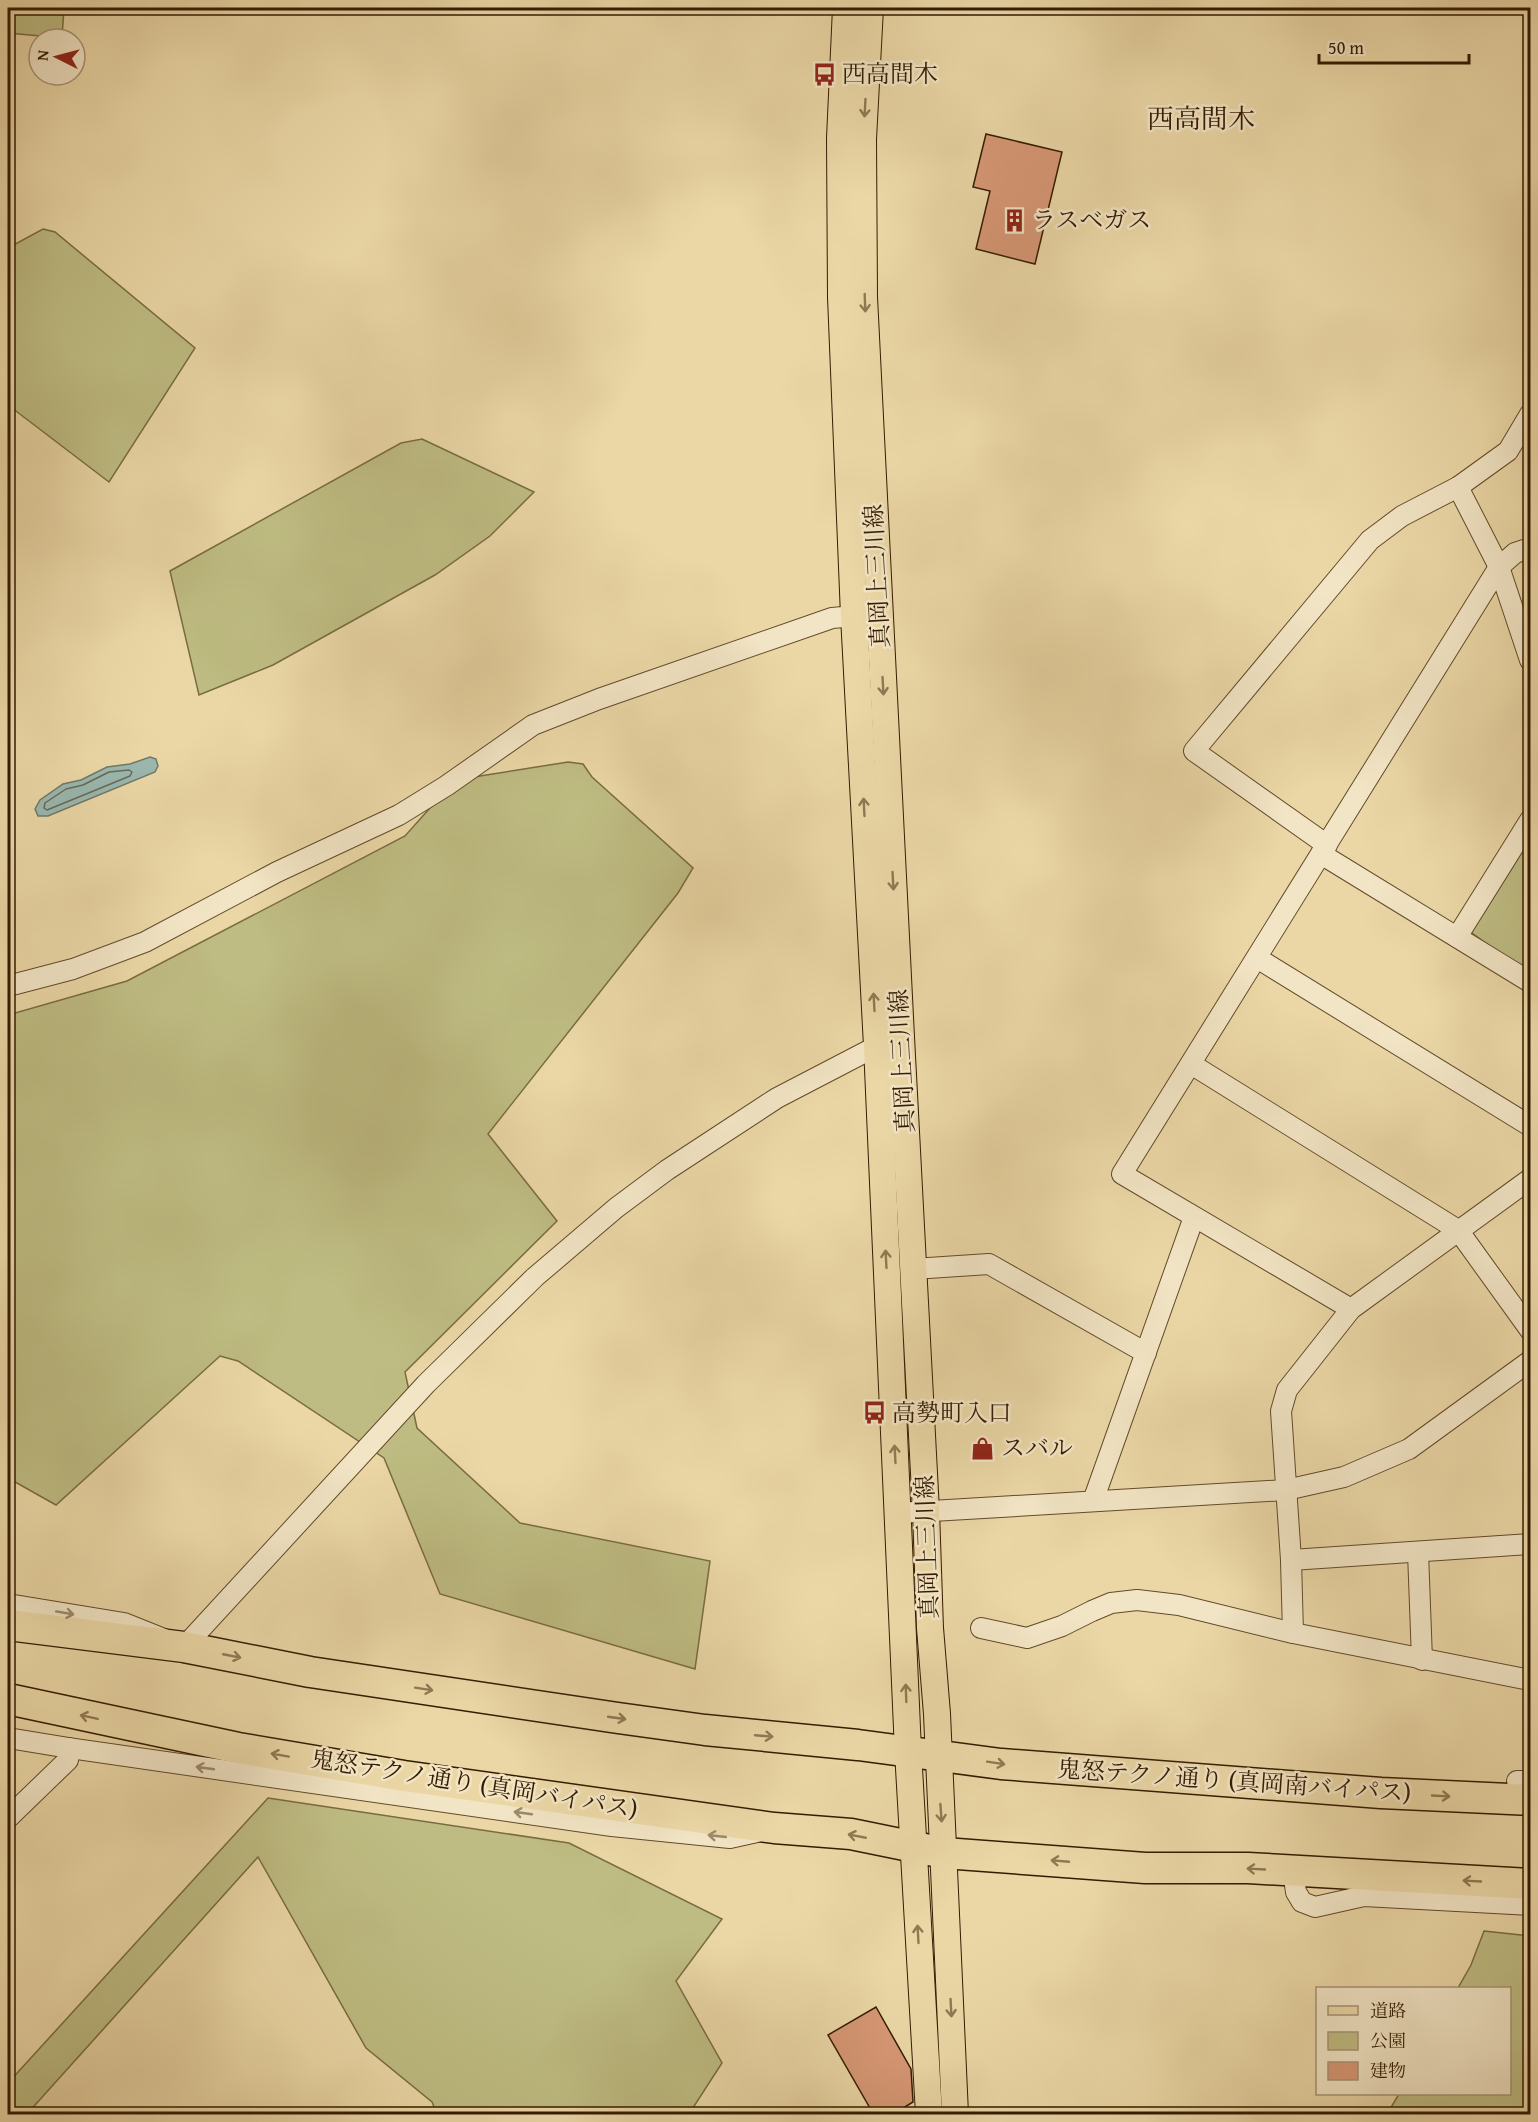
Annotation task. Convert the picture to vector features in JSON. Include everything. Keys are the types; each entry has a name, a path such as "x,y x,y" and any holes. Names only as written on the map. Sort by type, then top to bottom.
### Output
{"highway":[{"path":"8,1625 184,1647 310,1672 618,1718 705,1730 858,1744 938,1755"},
{"name":"鬼怒テクノ通り (真岡バイパス)","path":"8,1699 238,1748 404,1776 774,1828 851,1834 944,1853"},
{"name":"鬼怒テクノ通り (真岡南バイパス)","path":"938,1755 1024,1766 1381,1793 1526,1787"},
{"path":"944,1853 1144,1868 1248,1868 1530,1884"}],"main road":[{"name":"真岡上三川線","path":"846,8 840,138 841,297 908,1751 929,2115"},
{"name":"真岡上三川線","path":"870,8 863,139 864,297 956,2115"}],"street":[{"path":"1530,414 1508,451 1458,487 1402,516 1370,540 1194,751 1324,849 1530,982"},
{"path":"1458,487 1499,567 1530,660"},
{"path":"1351,1309 1122,1174 1499,567 1515,553 1530,548"},
{"path":"8,986 73,969 145,942 278,872 399,815 446,786 533,725 599,699 832,618 879,614"},
{"path":"1457,937 1530,820"},
{"path":"1257,958 1530,1125"},
{"path":"8,1604 124,1623 184,1647 426,1384 535,1277 616,1208 667,1170 777,1098 877,1046"},
{"path":"1191,1064 1458,1230 1530,1330"},
{"path":"1293,1633 1291,1560 1281,1412 1287,1390 1351,1309 1530,1179"},
{"path":"1093,1501 1194,1217"},
{"path":"913,1269 989,1264 1146,1353"},
{"path":"898,1513 1286,1490 1344,1477 1409,1449 1530,1361"},
{"path":"1291,1560 1530,1544"},
{"path":"1418,1552 1422,1660"},
{"path":"981,1628 1027,1638 1062,1626 1112,1603 1137,1600 1179,1605 1293,1633 1530,1680"},
{"path":"8,1737 69,1749 612,1826 730,1838 774,1828"},
{"path":"8,1818 68,1760 69,1749"},
{"path":"1298,1871 1296,1892 1302,1902 1315,1907 1364,1896 1530,1905"}],"green space":[{"path":"8,8 64,8 63,27 27,27 27,35 8,33"},
{"path":"43,229 55,232 195,348 109,482 8,405 8,248"},
{"path":"422,439 534,492 490,536 435,575 273,665 199,695 170,571 401,443"},
{"path":"568,762 583,764 592,777 693,868 678,893 488,1134 557,1221 405,1372 417,1428 520,1523 710,1561 695,1669 440,1594 384,1458 238,1361 220,1356 56,1505 8,1478 8,1015 127,981 405,836 455,780"},
{"path":"1530,833 1530,975 1472,933 1475,916"},
{"path":"268,1798 569,1843 722,1919 676,1981 722,2063 689,2114 437,2114 432,2102 366,2048 258,1857 27,2114 8,2114 8,2083"},
{"path":"1484,1931 1530,1936 1530,2113 1387,2114 1398,2095 1511,2095 1511,1987 1459,1987 1471,1965"}],"water":[{"path":"150,757 156,759 158,766 155,772 48,816 38,816 35,809 40,800 63,784 81,780 107,767 130,764"}],"building":[{"name":"ラスベガス","path":"986,134 1062,152 1035,264 976,249 990,191 973,187"},
{"path":"876,2007 911,2069 913,2102 892,2115 874,2115 828,2035"}],"place":[{"name":"西高間木","path":"824,74"},
{"name":"ラスベガス","path":"1014,220"},
{"name":"高勢町入口","path":"874,1413"},
{"name":"スバル","path":"983,1448"}],"district":[{"name":"西高間木","path":"1201,119"}]}
